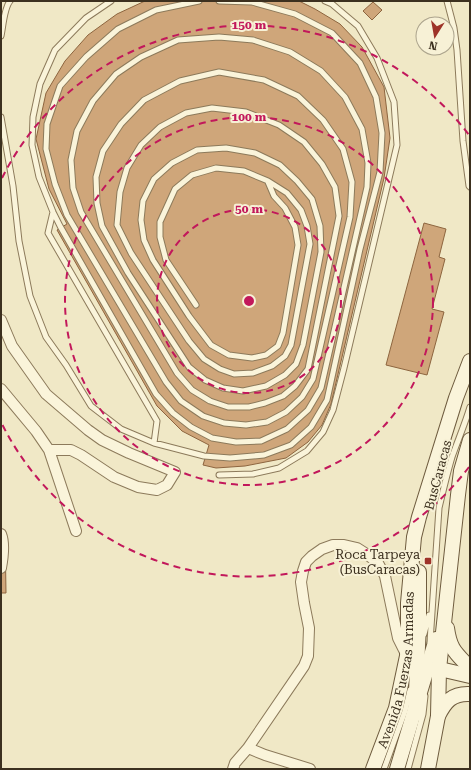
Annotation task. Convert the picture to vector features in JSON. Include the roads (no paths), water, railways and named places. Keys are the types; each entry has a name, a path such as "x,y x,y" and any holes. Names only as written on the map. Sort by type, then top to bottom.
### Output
{"main road":[{"name":"Avenida Fuerzas Armadas","path":"428,769 437,722 423,664 408,636 408,603 414,537 426,491 456,398 470,361"},
{"name":"Avenida Fuerzas Armadas","path":"373,769 410,712 403,677 423,664 444,612 461,471 470,440"},
{"path":"444,612 450,644 453,651 470,668"},
{"path":"398,769 410,712 423,664 470,676"},
{"path":"437,722 443,706 448,700 464,693 470,694"}],"street":[{"path":"1,320 12,346 46,394 102,440 175,472 167,485 157,490 138,487 114,477 81,454 71,450 49,450"},
{"path":"1,389 36,431 49,450 76,531"},
{"path":"1,534 3,556 1,568"},
{"path":"233,769 235,763 248,748 304,666 308,656 308,628 301,582 306,562 322,549 333,545 344,545 357,548 378,563 385,576 398,638 423,664"},
{"path":"248,748 310,769"}],"lane":[{"path":"1,36 4,16 10,1"},
{"path":"111,1 86,18 55,50 40,84 33,117 32,145 39,177 53,212 156,394 173,413 191,427 212,438 236,442 261,441 287,429 308,410 321,388 367,187 368,163 362,129 345,97 321,71 290,52 253,40 220,37 178,40 142,57 116,74 93,101 77,130 71,160 73,188 81,212 177,374 192,390 210,402 228,407 249,407 265,403 283,396 295,386 308,369 339,216 335,188 322,164 304,142 279,125 246,112 212,108 186,113 160,127 141,145 128,168 120,192 117,225 131,253 188,341 204,359 220,369 234,374 253,372 272,366 285,356 291,345 310,244 307,226 301,210 287,193 268,181 244,171 216,168 192,175 176,190 160,222 160,237 166,260 196,305"},
{"path":"199,1 156,10 118,29 86,57 60,86 46,124 46,149 55,184 67,215 166,382 181,401 203,416 224,423 246,425 267,422 286,412 302,397 313,379 350,217 352,182 343,149 323,120 298,96 264,80 219,72 180,81 144,100 121,124 103,151 96,177 97,203 102,226 128,273 189,367 205,380 223,388 243,391 266,386 285,375 296,364 303,345 321,252 320,226 312,199 297,180 280,165 255,153 226,148 197,150 172,163 154,179 143,202 141,220 144,240 154,260 189,316 211,345 229,355 252,358 266,355 278,346 283,333 298,245 295,226 285,208 274,196 268,181"},
{"path":"1,117 13,186 18,241 30,296 46,337 66,365 91,406 121,428 154,443 204,456 230,458 264,455 291,445 311,427 327,400 360,250 380,172 382,133 376,97 360,63 332,33 295,14 252,2 219,1"},
{"path":"219,475 253,474 280,468 307,451 323,432 333,410 344,368 397,145 394,102 377,58 358,26 332,4 325,1"},
{"path":"447,1 454,28 457,50 464,141 470,188"},
{"path":"53,212 48,233 157,421 154,443"},
{"name":"BusCaracas","path":"423,664 433,599 436,531 439,508 453,456 465,426 470,407"},
{"name":"BusCaracas","path":"423,664 433,599"},
{"path":"384,769 410,712"},
{"path":"408,769 410,712"}],"place":[{"name":"Roca Tarpeya (BusCaracas)","path":"428,561"}]}
